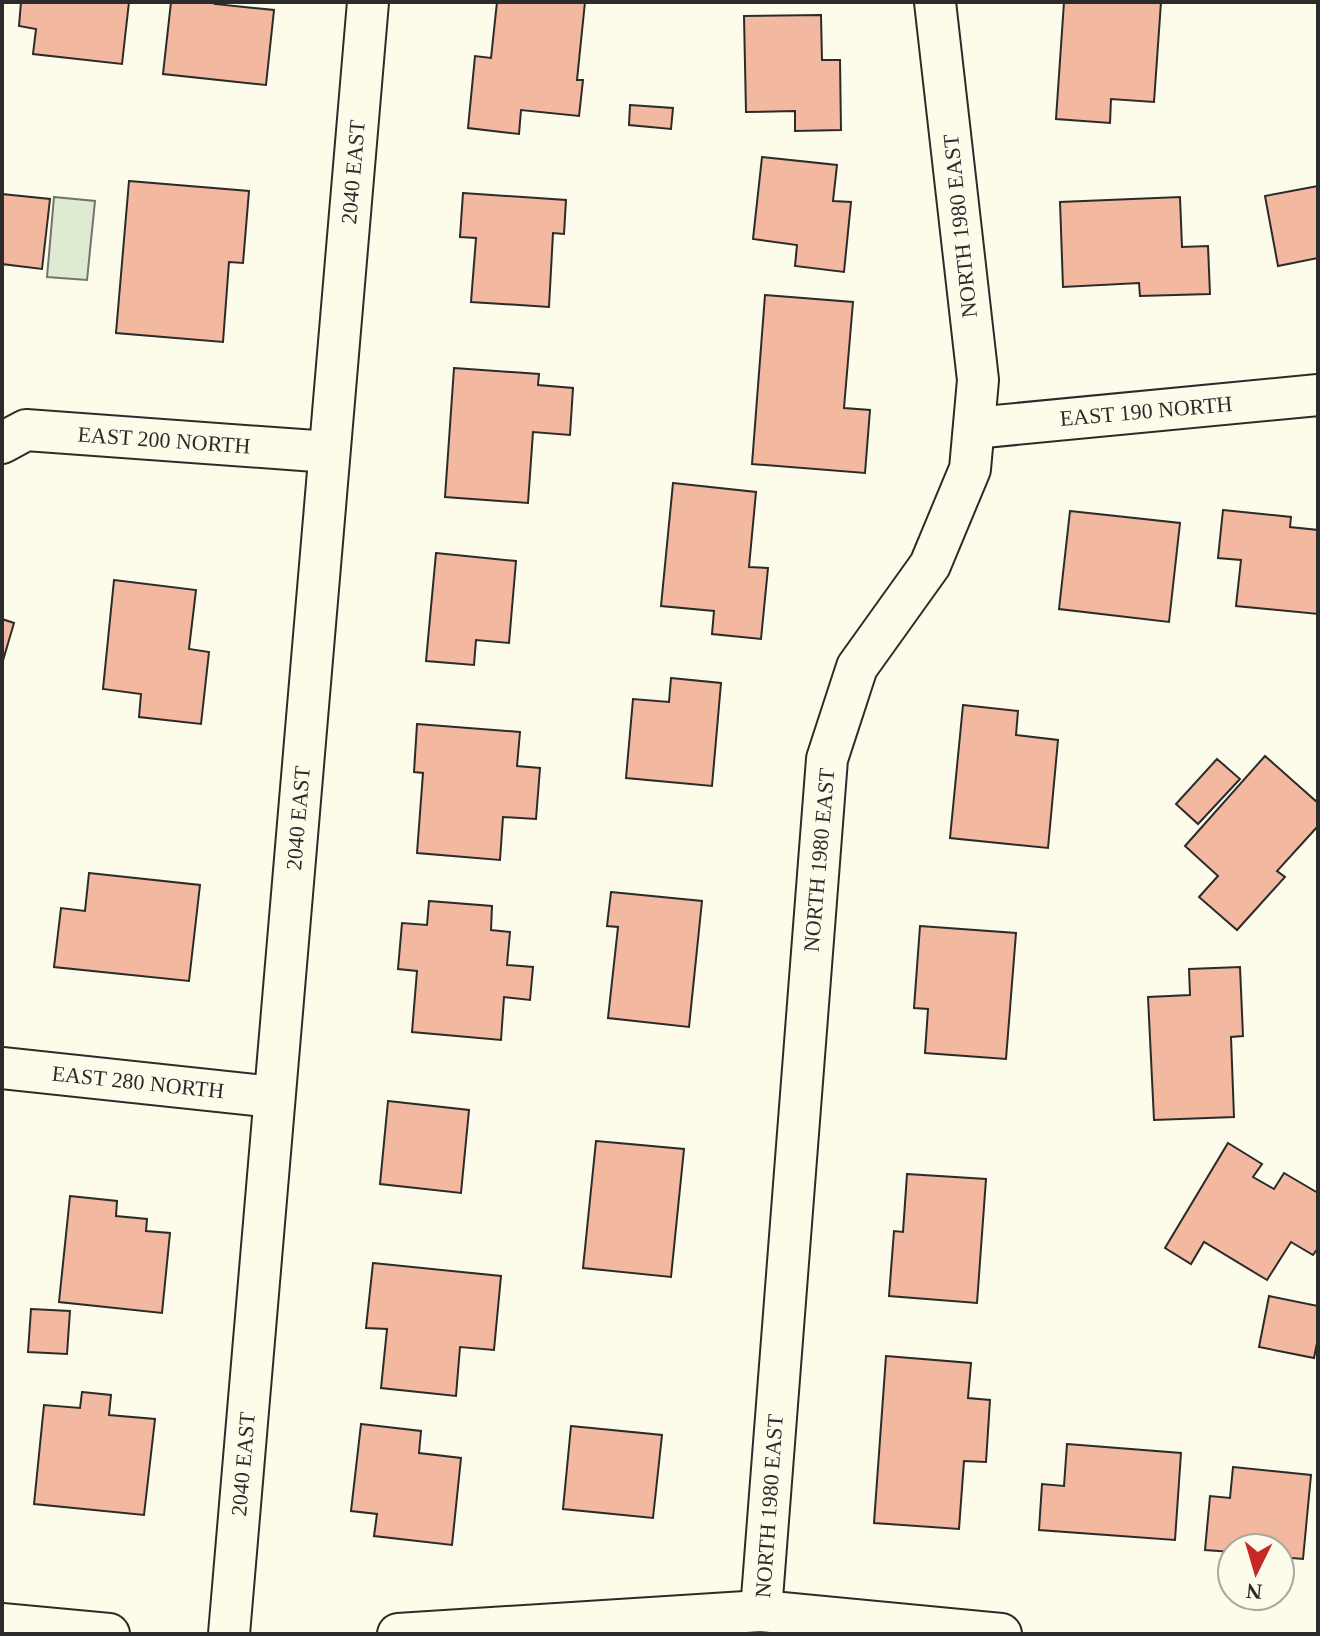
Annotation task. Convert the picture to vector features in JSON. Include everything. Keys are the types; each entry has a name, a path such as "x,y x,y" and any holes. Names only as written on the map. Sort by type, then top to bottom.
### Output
{"street":[{"name":"2040 EAST","path":"229,1634 368,2"},
{"name":"NORTH 1980 EAST","path":"761,1611 827,759 857,667 930,565 970,469 978,380 935,2"},
{"name":"EAST 190 NORTH","path":"974,428 1318,395"},
{"name":"EAST 200 NORTH","path":"2,443 26,430 329,452"},
{"name":"EAST 280 NORTH","path":"2,1068 274,1097"},
{"path":"398,1634 761,1611 1001,1634"},
{"path":"2,1624 109,1634"}],"green space":[{"path":"54,197 95,201 87,280 47,277"}],"building":[{"path":"21,2 129,2 122,64 33,54 36,29 19,26"},
{"path":"171,2 216,2 274,10 266,85 163,74"},
{"path":"497,2 585,2 577,80 583,80 579,116 521,110 519,134 468,128 475,56 491,58"},
{"path":"1064,2 1161,2 1154,102 1111,99 1110,123 1056,119"},
{"path":"821,15 822,60 840,60 841,130 795,131 795,111 746,112 744,16"},
{"path":"630,105 673,108 671,129 629,125"},
{"path":"762,157 837,165 833,201 851,202 844,272 795,266 797,245 753,239"},
{"path":"129,181 249,191 243,263 229,262 223,342 116,333"},
{"path":"1318,186 1318,258 1278,266 1265,196"},
{"path":"463,193 566,200 564,234 553,233 549,307 471,302 476,238 460,237"},
{"path":"2,194 50,199 42,269 2,264"},
{"path":"1180,197 1182,247 1208,246 1210,294 1140,296 1139,283 1063,287 1060,202"},
{"path":"765,295 853,302 844,408 870,410 865,473 752,464"},
{"path":"454,368 539,374 538,385 573,388 570,435 533,432 528,503 445,497"},
{"path":"673,483 756,492 749,567 768,568 761,639 712,634 714,611 661,606"},
{"path":"1223,510 1291,517 1290,527 1318,530 1318,614 1236,606 1241,560 1218,558"},
{"path":"1070,511 1180,523 1169,622 1059,609"},
{"path":"436,553 516,561 509,643 476,640 474,665 426,661"},
{"path":"114,580 196,590 189,649 209,652 201,724 139,717 141,694 103,689"},
{"path":"2,619 14,623 2,664"},
{"path":"671,678 721,683 712,786 626,778 633,699 669,702"},
{"path":"963,705 1018,711 1016,735 1058,740 1048,848 950,838"},
{"path":"417,724 520,732 517,766 540,768 536,819 503,817 500,860 417,853 423,773 414,772"},
{"path":"1265,756 1318,803 1318,826 1277,871 1285,877 1237,930 1199,897 1218,876 1185,846"},
{"path":"1217,759 1240,779 1198,824 1176,804"},
{"path":"89,873 200,885 189,981 54,967 61,908 85,911"},
{"path":"611,892 702,901 689,1027 608,1018 618,927 607,926"},
{"path":"429,901 492,906 491,930 510,932 507,965 533,967 530,1000 504,997 501,1040 412,1032 417,971 398,969 402,923 427,925"},
{"path":"920,926 1016,933 1006,1059 925,1053 928,1009 914,1008"},
{"path":"1240,967 1243,1036 1231,1037 1234,1117 1154,1120 1148,997 1190,995 1189,969"},
{"path":"388,1101 469,1110 461,1193 380,1184"},
{"path":"596,1141 684,1149 671,1277 583,1268"},
{"path":"1228,1143 1262,1164 1253,1177 1274,1189 1284,1173 1318,1193 1318,1248 1313,1255 1291,1242 1267,1280 1204,1242 1191,1264 1165,1248"},
{"path":"907,1174 986,1179 977,1303 889,1296 894,1231 903,1232"},
{"path":"70,1196 117,1201 116,1216 147,1219 146,1231 170,1233 162,1313 59,1302"},
{"path":"373,1263 501,1276 494,1350 460,1347 456,1396 381,1388 387,1329 366,1328"},
{"path":"1269,1296 1318,1306 1318,1338 1314,1358 1259,1347"},
{"path":"31,1309 70,1311 67,1354 28,1352"},
{"path":"886,1356 971,1363 968,1398 990,1400 986,1462 964,1461 959,1529 874,1523"},
{"path":"82,1392 111,1395 109,1415 155,1419 144,1515 34,1504 44,1405 80,1408"},
{"path":"361,1424 421,1431 419,1453 461,1458 452,1545 374,1536 377,1514 351,1511"},
{"path":"571,1426 662,1435 653,1518 563,1509"},
{"path":"1067,1444 1181,1453 1175,1540 1039,1530 1042,1484 1064,1486"},
{"path":"1233,1467 1311,1475 1303,1559 1296,1558 1296,1532 1216,1532 1216,1551 1205,1550 1210,1496 1230,1498"}]}
